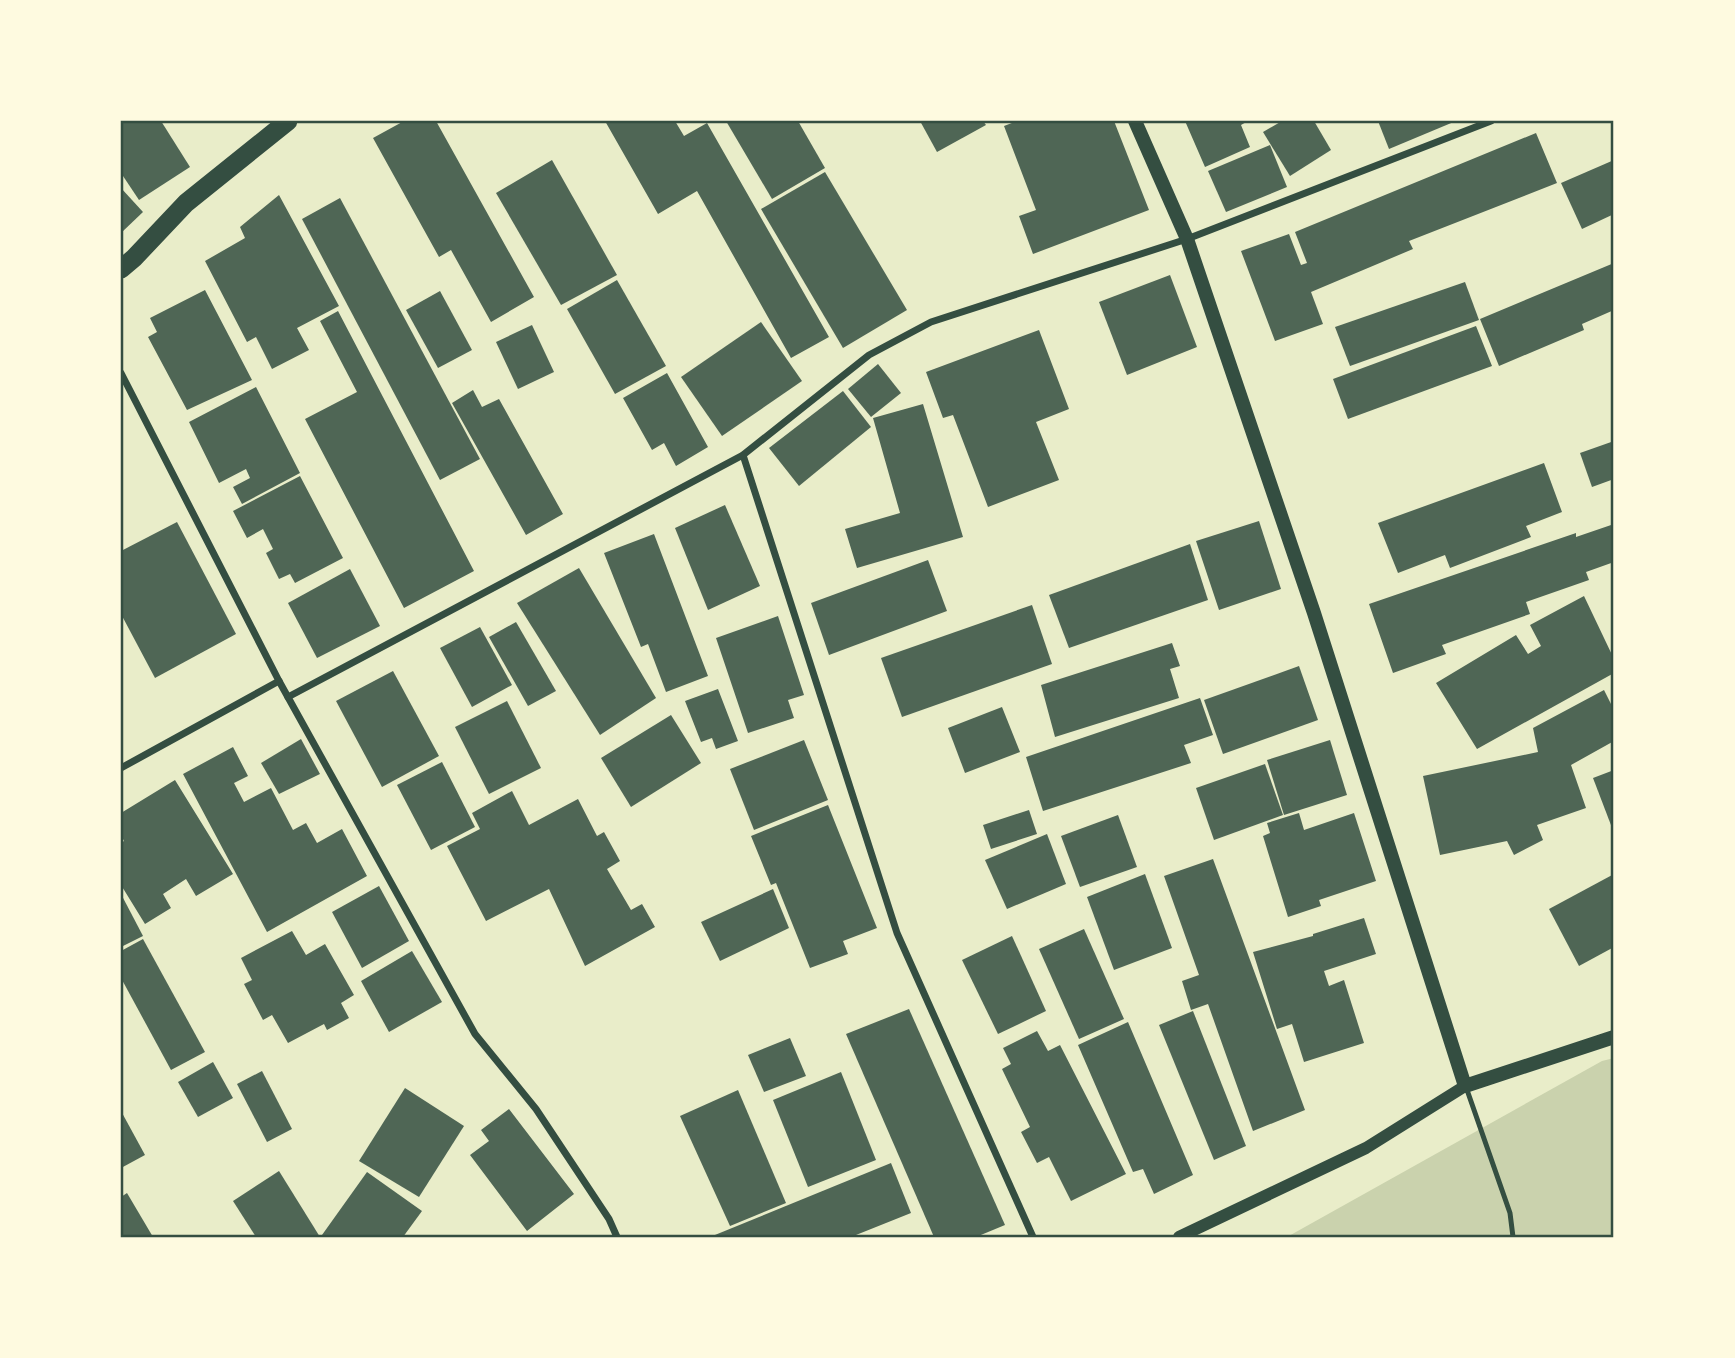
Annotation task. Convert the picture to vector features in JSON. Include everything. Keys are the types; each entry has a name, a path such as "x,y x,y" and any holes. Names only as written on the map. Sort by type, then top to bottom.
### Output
{"highway":[{"path":"121,269 186,203 288,121"}],"main road":[{"path":"1135,121 1187,239 1314,613 1465,1086 1614,1037"}],"street":[{"path":"288,697 743,455 869,355 931,322 1187,239 1491,121"},
{"path":"121,373 279,681 475,1034 536,1109 609,1219 617,1237"},
{"path":"743,455 897,933 1033,1237"},
{"path":"121,768 279,681"},
{"path":"1179,1237 1366,1148 1465,1086"}],"lane":[{"path":"1465,1086 1510,1213 1513,1237"}],"green space":[{"path":"1614,1058 1614,1237 1287,1237 1602,1061"}],"building":[{"path":"121,121 161,121 190,167 139,200 121,173"},
{"path":"404,121 436,121 534,297 491,322 451,250 439,257 373,138"},
{"path":"605,121 675,121 684,136 707,123 829,337 791,358 697,191 658,214"},
{"path":"726,121 798,121 825,168 772,199"},
{"path":"920,121 983,121 986,125 937,152"},
{"path":"1017,121 1114,121 1149,210 1033,254 1019,216 1036,210 1004,126"},
{"path":"1185,121 1248,121 1241,125 1250,147 1205,167"},
{"path":"1282,121 1314,121 1331,150 1290,176 1263,132"},
{"path":"1378,121 1456,121 1389,149"},
{"path":"1536,133 1557,183 1409,241 1413,249 1311,292 1323,324 1275,341 1241,251 1289,234 1301,265 1307,263 1295,232"},
{"path":"1270,145 1287,187 1226,212 1208,171"},
{"path":"552,160 617,275 561,305 496,193"},
{"path":"1614,160 1614,214 1582,229 1561,183"},
{"path":"825,172 907,310 843,348 761,209"},
{"path":"121,188 143,212 121,233"},
{"path":"279,195 339,306 297,328 309,350 272,369 256,337 247,342 205,261 245,238 240,227"},
{"path":"340,198 480,459 440,480 302,219"},
{"path":"1614,263 1614,310 1582,324 1584,330 1499,366 1480,319"},
{"path":"1170,275 1197,347 1127,375 1099,302"},
{"path":"617,280 666,366 615,394 567,309"},
{"path":"1465,282 1479,320 1350,366 1335,327"},
{"path":"205,290 252,380 187,410 148,337 157,332 150,318"},
{"path":"440,291 472,350 438,368 406,310"},
{"path":"338,311 474,571 404,608 305,419 357,392 320,321"},
{"path":"761,322 802,381 722,436 681,377"},
{"path":"532,325 554,372 518,389 496,342"},
{"path":"1476,326 1492,366 1348,419 1333,379"},
{"path":"1039,330 1069,409 1036,422 1059,480 988,507 953,415 943,418 926,372"},
{"path":"878,364 901,393 871,417 848,389"},
{"path":"667,373 708,447 676,466 664,443 652,450 623,398"},
{"path":"256,387 300,473 242,504 233,487 250,478 246,469 219,483 189,422"},
{"path":"473,390 482,407 499,399 563,514 526,535 452,403"},
{"path":"843,391 871,427 799,486 769,448"},
{"path":"923,404 963,537 857,568 845,529 900,513 873,418"},
{"path":"1614,441 1614,479 1592,487 1580,453"},
{"path":"1544,463 1562,512 1526,526 1531,537 1450,568 1445,555 1398,573 1378,523"},
{"path":"300,476 343,558 295,583 290,574 279,579 266,553 273,549 263,529 247,538 233,511"},
{"path":"725,505 760,586 708,610 675,528"},
{"path":"1259,521 1281,589 1219,610 1196,541"},
{"path":"177,522 236,634 155,678 121,614 121,551"},
{"path":"1614,524 1614,562 1586,572 1589,580 1526,602 1530,614 1442,645 1446,654 1393,673 1369,604 1576,533 1576,537"},
{"path":"654,534 708,676 666,692 648,644 641,647 604,553"},
{"path":"1190,544 1208,600 1069,648 1049,595"},
{"path":"928,560 947,611 829,655 811,603"},
{"path":"579,568 656,698 600,735 517,603"},
{"path":"350,569 380,626 317,658 288,603"},
{"path":"1584,596 1614,659 1614,673 1477,749 1436,683 1516,635 1528,654 1541,646 1530,625"},
{"path":"1032,605 1052,664 902,717 881,658"},
{"path":"778,616 804,695 788,700 794,718 748,733 716,638"},
{"path":"516,622 556,691 528,706 489,637"},
{"path":"480,627 512,685 472,707 440,648"},
{"path":"1172,643 1180,666 1170,669 1179,698 1055,737 1041,685"},
{"path":"1299,666 1318,720 1223,754 1204,700"},
{"path":"393,671 439,756 382,787 336,701"},
{"path":"718,689 738,741 716,749 712,738 701,742 685,701"},
{"path":"1604,690 1614,710 1614,741 1571,765 1586,808 1537,825 1543,840 1514,855 1507,841 1440,855 1423,776 1538,752 1533,728"},
{"path":"1200,698 1213,735 1184,745 1191,763 1043,811 1026,757"},
{"path":"507,701 541,768 489,794 455,727"},
{"path":"1002,707 1020,752 965,773 948,728"},
{"path":"671,715 701,763 631,807 601,758"},
{"path":"301,739 320,774 279,794 261,763"},
{"path":"804,740 828,800 754,830 730,769"},
{"path":"1330,740 1347,795 1284,815 1267,760"},
{"path":"233,747 248,776 234,783 244,802 271,788 293,830 306,823 317,843 342,829 367,876 267,932 183,774"},
{"path":"442,762 475,827 431,850 397,785"},
{"path":"1265,764 1283,815 1214,840 1196,788"},
{"path":"1614,770 1614,833 1593,778"},
{"path":"175,780 233,874 196,896 186,879 163,894 171,908 145,924 121,885 121,843 124,841 121,835 121,813"},
{"path":"512,791 529,825 578,799 597,836 604,832 620,861 607,869 631,910 642,904 655,927 585,966 549,889 486,921 447,846 480,829 472,813"},
{"path":"828,805 877,928 843,941 848,954 810,968 776,883 771,885 751,836"},
{"path":"1029,810 1037,834 991,849 983,825"},
{"path":"1299,813 1304,830 1354,813 1376,881 1319,900 1321,906 1288,917 1263,836 1270,833 1267,823"},
{"path":"1118,815 1137,867 1080,887 1061,836"},
{"path":"1047,834 1066,884 1007,909 985,860"},
{"path":"1213,859 1305,1110 1253,1131 1208,1004 1191,1010 1182,981 1199,975 1164,876"},
{"path":"1145,874 1172,948 1114,970 1087,897"},
{"path":"1614,874 1614,947 1579,966 1549,909"},
{"path":"379,886 409,941 362,968 332,912"},
{"path":"773,889 789,928 720,961 701,922"},
{"path":"121,894 143,936 121,947"},
{"path":"1364,918 1376,954 1324,971 1329,986 1344,980 1364,1043 1304,1062 1292,1024 1277,1029 1253,952 1313,936"},
{"path":"1084,929 1124,1019 1079,1039 1039,949"},
{"path":"292,931 306,955 325,944 354,995 341,1003 349,1018 327,1030 324,1024 288,1043 272,1015 263,1020 244,984 252,980 241,958"},
{"path":"1012,936 1046,1011 998,1034 962,960"},
{"path":"143,939 205,1052 171,1070 121,978 121,951"},
{"path":"412,951 442,1002 389,1032 361,981"},
{"path":"909,1009 1005,1225 976,1237 934,1237 846,1034"},
{"path":"1193,1011 1246,1146 1214,1160 1159,1025"},
{"path":"1128,1022 1193,1175 1154,1194 1143,1169 1133,1172 1078,1045"},
{"path":"1037,1031 1048,1051 1060,1045 1126,1174 1071,1201 1049,1157 1037,1163 1021,1132 1030,1127 1002,1069 1011,1064 1003,1048"},
{"path":"790,1038 806,1076 764,1092 748,1055"},
{"path":"213,1062 233,1098 198,1117 178,1082"},
{"path":"262,1071 292,1129 267,1142 237,1084"},
{"path":"841,1072 876,1160 808,1187 773,1100"},
{"path":"405,1088 464,1126 419,1197 359,1161"},
{"path":"738,1090 786,1203 730,1226 680,1116"},
{"path":"509,1109 574,1194 527,1231 470,1155 489,1141 481,1130"},
{"path":"121,1111 145,1155 121,1168"},
{"path":"891,1163 911,1213 851,1237 710,1237"},
{"path":"279,1171 320,1237 256,1237 233,1201"},
{"path":"367,1172 422,1211 403,1237 322,1235"},
{"path":"127,1193 153,1237 121,1237 121,1197"}]}
